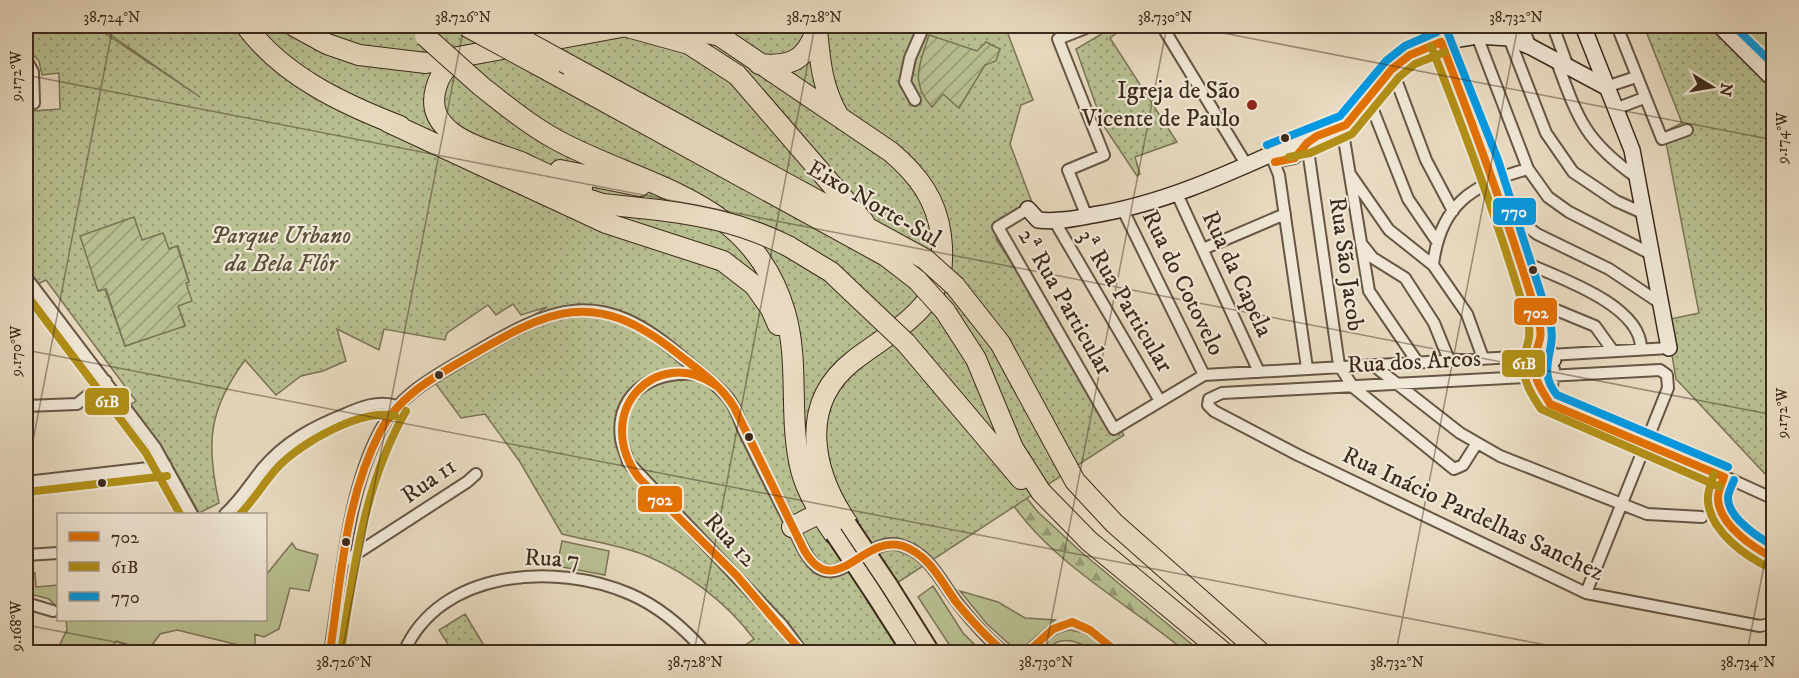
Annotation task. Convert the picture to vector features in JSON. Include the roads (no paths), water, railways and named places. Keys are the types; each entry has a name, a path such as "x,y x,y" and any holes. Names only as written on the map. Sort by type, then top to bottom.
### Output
{"highway":[{"path":"246,26 279,60 310,83 345,103 606,223 711,254 733,267 759,291 776,320 782,336 795,411"},
{"path":"294,26 327,44 359,55 413,63 464,56 625,26 689,44 737,75 868,226"},
{"name":"Eixo Norte-Sul","path":"466,26 886,256 917,280 945,311 976,358 1013,448 1041,492 1089,541 1223,652"},
{"name":"Eixo Norte-Sul","path":"498,26 925,259 955,286 1000,343 1075,481 1114,523 1260,652"},
{"path":"673,26 728,39"},
{"path":"705,26 728,39 759,64 891,152 913,171 930,198 939,224 943,254 936,288 920,310 850,362 828,387 817,422 815,444 826,487 841,529"},
{"path":"759,64 773,65 794,60 809,50 817,27"},
{"path":"817,27 821,74 827,95 840,118"},
{"path":"420,31 481,86 523,119 556,140 689,198 726,223 744,240 774,285 785,311 791,342 801,470 820,513 841,529"},
{"path":"464,56 446,68 437,82 434,98 437,116 456,136 566,183 640,208"},
{"path":"388,122 584,199 713,217 746,227 788,246 831,272 906,343 1058,522 1089,541"},
{"path":"522,163 689,198"},
{"path":"792,527 820,513"}],"main road":[{"path":"841,529 889,585 931,652"},
{"path":"841,529 874,594 911,652"}],"street":[{"path":"915,100 905,82 910,58 924,26"},
{"path":"1087,217 1068,170 1104,155 1058,39 1091,26"},
{"path":"1162,26 1246,164"},
{"path":"1434,26 1494,178 1533,300 1542,335 1550,404"},
{"path":"1522,26 1531,47"},
{"path":"1552,26 1583,126 1603,152 1636,177"},
{"path":"1583,26 1632,150 1669,348"},
{"path":"1617,26 1662,139 1687,130"},
{"path":"1720,26 1773,80"},
{"path":"1478,36 1528,169 1548,197 1569,212 1651,254"},
{"path":"1028,209 1038,220 1054,222 1123,210 1177,195 1246,164 1273,159 1287,147 1307,142 1351,121 1392,69 1410,55 1441,42 1478,36 1509,39 1531,47 1606,87 1636,77"},
{"path":"1509,39 1546,133 1573,172 1616,201 1643,213"},
{"path":"26,59 33,72 34,103"},
{"path":"1392,69 1426,160 1453,211"},
{"path":"1615,109 1644,98"},
{"path":"1366,101 1374,110 1408,199 1436,240"},
{"path":"1342,127 1369,291 1418,363"},
{"name":"Rua São Jacob","path":"1307,142 1339,365 1353,387 1454,469 1463,465 1477,443"},
{"path":"1273,159 1285,214 1308,368"},
{"path":"1433,265 1436,240 1460,200 1494,178 1528,169"},
{"path":"1348,171 1389,230 1433,265 1467,314 1482,358"},
{"name":"Rua da Capela","path":"1177,195 1259,372"},
{"path":"1503,208 1537,234 1609,269 1660,303"},
{"name":"2ª Rua Particular","path":"1028,209 998,227 1114,429"},
{"name":"Rua do Cotovelo","path":"1123,210 1204,375"},
{"path":"1203,249 1285,214"},
{"name":"3ª Rua Particular","path":"1054,222 1160,401"},
{"path":"1359,240 1373,258 1405,278 1434,323 1449,360"},
{"path":"1520,260 1607,301 1630,320 1641,343 1641,349"},
{"path":"26,277 156,447 191,513"},
{"path":"1533,300 1595,326 1613,351"},
{"path":"330,652 351,520 374,446 397,406 411,392 535,319 570,310 604,312 632,321 661,338 730,400 792,527 812,562 831,572 841,569 882,544 911,549 925,558 957,602 1004,652"},
{"name":"Rua dos Arcos","path":"1208,402 1212,396 1222,393 1398,385 1544,365 1613,351 1669,348"},
{"name":"Rua dos Arcos","path":"1114,429 1204,375 1482,358 1544,365 1660,370 1667,375 1668,388 1586,593"},
{"path":"1373,365 1460,433 1500,456 1647,514 1701,517"},
{"path":"1544,365 1538,387 1550,404 1773,499"},
{"name":"Rua 12","path":"703,375 688,373 656,378 645,382 629,399 621,418 621,439 628,462 650,488 782,625 802,652"},
{"path":"26,406 77,404 105,381"},
{"path":"226,513 237,503 265,466 306,430 357,409 384,402 397,406"},
{"name":"Rua Inácio Pardelhas Sanchez","path":"1208,402 1214,411 1298,455 1586,593 1760,626 1773,623"},
{"path":"26,482 166,466"},
{"name":"Rua 11","path":"345,561 476,474"},
{"path":"1724,477 1718,495 1720,512 1743,538 1762,553 1773,558"},
{"path":"26,555 57,553"},
{"name":"Rua 7","path":"404,652 410,639 425,620 458,594 508,579 554,576 602,584 630,594 681,626 705,652"},
{"path":"26,603 53,611"}],"place":[{"name":"Igreja de São Vicente de Paulo","path":"1252,105"}],"park label":[{"name":"Parque Urbano da Bela Flôr","path":"281,250"}]}
